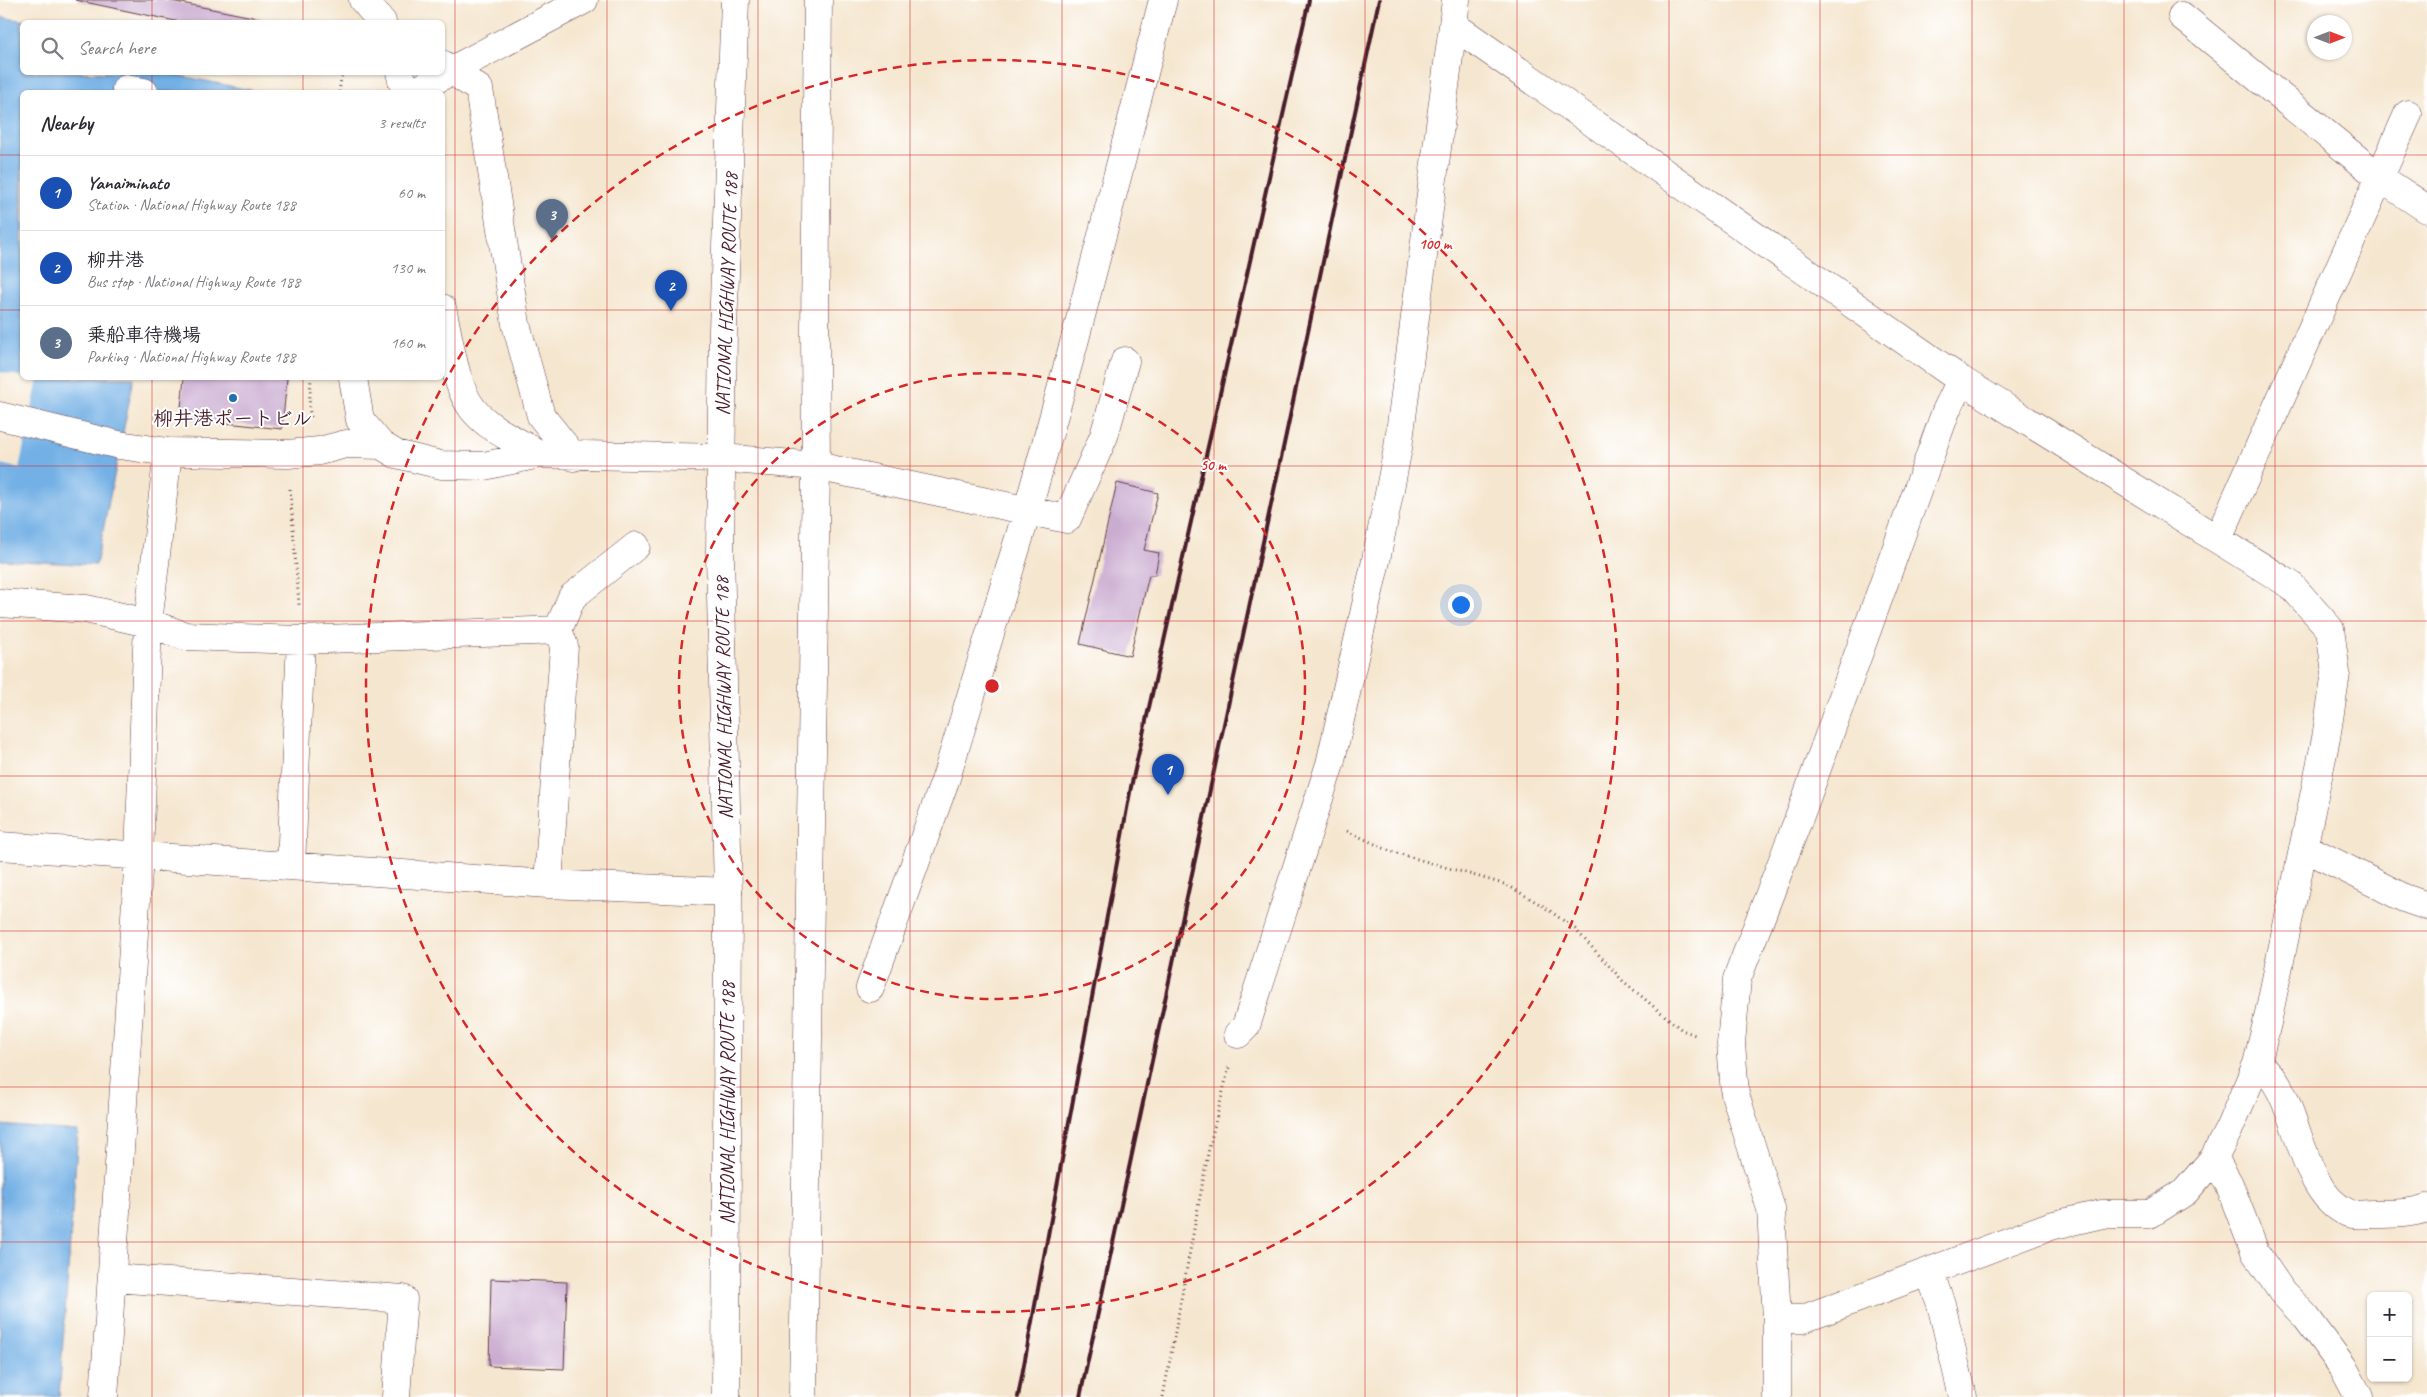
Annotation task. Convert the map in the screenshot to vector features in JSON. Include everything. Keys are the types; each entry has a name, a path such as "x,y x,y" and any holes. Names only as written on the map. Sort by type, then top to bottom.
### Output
{"main road":[{"path":"363,0 380,20"},
{"path":"574,457 541,416 516,324 479,89 447,67 584,0"},
{"name":"NATIONAL HIGHWAY ROUTE 188","path":"726,1397 728,892 720,553 723,330 735,0"},
{"path":"803,1397 816,466 815,333 818,0"},
{"path":"870,988 946,778 1027,512 1074,343 1163,0"},
{"path":"1238,1034 1246,1026 1332,754 1375,565 1398,448 1455,13 1961,380 2290,585 2330,629 2336,673 2326,738 2304,847 2256,1064 2214,1158 2185,1192 2150,1214 2102,1214 2050,1226 1803,1319 1777,1319"},
{"path":"2182,16 2379,177 2427,209"},
{"path":"401,75 404,90"},
{"path":"418,90 437,75"},
{"path":"2218,540 2408,114"},
{"path":"445,321 460,385 472,408 492,427 539,454"},
{"path":"353,380 360,420 381,445 396,454 442,465 484,466 539,454 574,457 722,458 816,466 1067,519 1104,436 1125,361"},
{"path":"1777,1397 1777,1319 1771,1209 1735,1094 1731,1043 1737,979 1802,810 1946,411 1961,380"},
{"path":"0,416 119,445 168,452 288,454 319,451 346,444 381,445"},
{"path":"104,1397 139,855 148,623 168,452"},
{"path":"548,884 564,646 558,630 572,597 636,546"},
{"path":"0,603 86,609 148,623 184,636 301,640 558,630"},
{"path":"291,865 301,640"},
{"path":"0,846 548,884 728,892"},
{"path":"2304,847 2404,898 2427,906"},
{"path":"2256,1064 2268,1071 2277,1083 2307,1162 2326,1198 2349,1214 2415,1212 2427,1208"},
{"path":"2214,1158 2229,1184 2255,1252 2282,1292 2306,1316 2343,1367 2360,1397"},
{"path":"1929,1272 1941,1304 1963,1397"},
{"path":"113,1278 403,1299 396,1397"}],"path":[{"path":"339,90 342,75"},
{"path":"288,454 301,640"},
{"path":"1312,815 1390,851 1507,886 1543,906 1575,929 1622,982 1682,1030 1711,1042 1731,1043"},
{"path":"1163,1397 1209,1148 1238,1034"}],"water":[{"path":"0,17 20,20 20,75 177,75 250,90 20,90 20,380 134,380 96,565 0,560"},
{"path":"0,1125 78,1131 59,1397 0,1397"}],"pier":[{"path":"0,372 20,376 20,380 38,380 19,468 0,464"}],"building":[{"path":"75,0 166,0 268,20 170,20"},
{"name":"柳井港ポートビル","path":"184,380 287,380 282,429 180,418"},
{"path":"1117,483 1158,493 1144,550 1159,553 1155,575 1149,575 1130,656 1080,644"},
{"path":"491,1279 567,1282 564,1369 489,1366"}],"railway":[{"path":"1018,1397 1131,787 1309,0"},
{"path":"1080,1397 1379,0"}],"place":[{"name":"乗船車待機場","path":"552,240"},
{"name":"柳井港","path":"671,311"},
{"name":"柳井港ポートビル","path":"233,398"},
{"name":"Yanaiminato","path":"1168,795"}]}
